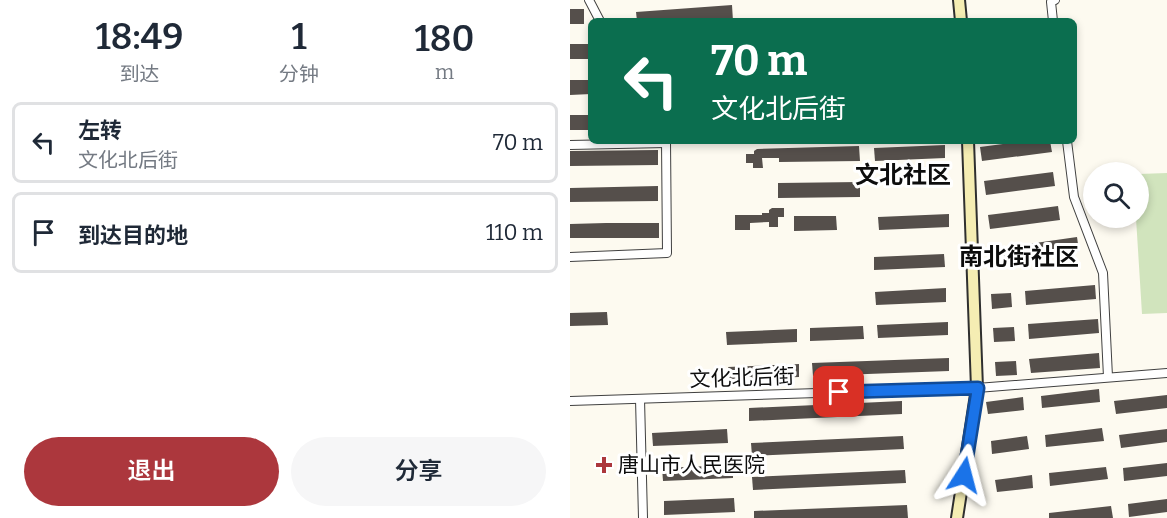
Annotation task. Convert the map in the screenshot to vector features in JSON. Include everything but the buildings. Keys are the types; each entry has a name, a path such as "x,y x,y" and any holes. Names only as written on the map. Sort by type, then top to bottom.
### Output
{"street":[{"path":"589,0 598,18"},
{"path":"959,0 961,18"},
{"path":"1053,18 1051,3 1055,0"},
{"path":"570,145 602,144"},
{"path":"570,257 667,253 666,144"},
{"path":"957,518 978,388 968,144"},
{"path":"1067,144 1074,197 1103,273 1108,377"},
{"name":"文化北后街","path":"570,401 978,388 1167,373"},
{"path":"640,399 643,518"}],"green space":[{"path":"1167,173 1167,313 1142,314 1137,228 1149,228 1149,174"}],"place":[{"name":"唐山市人民医院","path":"604,465"}],"district":[{"name":"文北社区","path":"903,175"},
{"name":"南北街社区","path":"1019,257"}],"route":[{"path":"839,392 978,388 964,475"}]}
